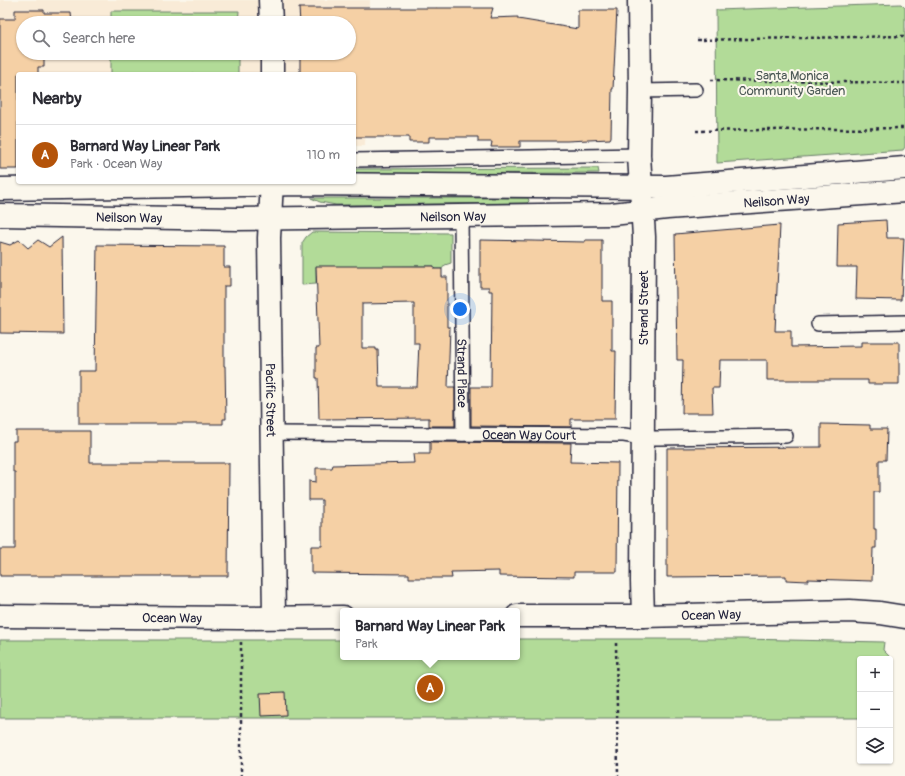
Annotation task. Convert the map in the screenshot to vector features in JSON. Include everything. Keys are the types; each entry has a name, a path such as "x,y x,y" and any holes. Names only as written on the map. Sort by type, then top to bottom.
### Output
{"main road":[{"path":"270,0 271,16"},
{"name":"Strand Street","path":"639,0 639,155 642,199 643,616"},
{"path":"272,60 272,72"},
{"name":"Neilson Way","path":"0,216 237,219 271,196 461,216 612,214 666,187 905,168"},
{"name":"Neilson Way","path":"0,189 271,196 642,199 675,207 905,191"},
{"name":"Pacific Street","path":"271,196 269,238 274,617"},
{"name":"Ocean Way","path":"520,616 643,616 850,612 880,613 905,617"},
{"name":"Ocean Way","path":"0,616 340,617"}],"lane":[{"path":"640,91 696,90"},
{"path":"356,160 639,155"},
{"name":"Strand Place","path":"461,216 463,434"},
{"path":"818,324 905,322"},
{"name":"Ocean Way Court","path":"272,433 624,435 642,438 786,436"}],"path":[{"path":"697,40 905,36"},
{"path":"710,80 905,83"},
{"path":"696,131 905,128"},
{"path":"240,642 241,776"},
{"path":"616,643 618,776"}],"shaded area":[{"path":"0,0 370,0 365,146 356,146 356,72 16,72 16,84 0,164"}],"green space":[{"name":"Santa Monica Community Garden","path":"901,4 905,8 905,147 903,150 717,163 716,10"},
{"path":"111,11 239,11 239,16 111,16"},
{"path":"111,60 238,60 238,72 111,72"},
{"path":"598,168 599,173 356,174 356,169"},
{"path":"311,198 528,198 529,201 527,203 336,205 320,202"},
{"path":"312,232 451,233 451,263 445,265 442,269 434,269 434,266 316,267 316,284 302,285 302,243"},
{"path":"520,639 741,639 884,642 883,650 889,656 857,656 857,718 0,718 0,640 340,640 340,660 520,660"}],"building":[{"path":"299,8 493,8 490,18 518,17 518,19 578,29 578,10 617,10 612,89 611,137 610,139 567,141 520,141 520,147 491,147 492,142 478,142 478,137 429,137 429,142 409,142 409,137 356,137 356,72 300,72 300,60 356,60 356,16 300,16"},
{"path":"15,10 44,10 44,13 71,13 71,16 16,16 16,60 44,60 44,67 38,67 38,72 16,72 16,169 0,169 0,19 15,19"},
{"path":"886,220 887,238 904,238 901,300 856,299 857,267 837,267 838,223"},
{"path":"780,225 775,331 791,331 791,347 861,346 861,342 899,342 899,384 868,384 868,380 767,380 767,360 720,360 719,388 712,388 713,413 682,413 683,360 677,360 675,234"},
{"path":"62,237 63,334 0,333 0,242 10,245 19,240 28,248 38,240 49,247"},
{"path":"480,240 585,242 585,240 602,240 602,301 612,301 612,351 616,351 615,419 571,419 571,427 471,426 471,387 491,387 492,291 489,291 489,287 480,287"},
{"path":"97,245 224,246 224,267 230,267 230,286 224,286 224,366 226,419 223,419 223,424 79,424 79,371 95,371"},
{"path":"316,266 434,266 434,269 442,269 442,277 447,277 447,327 450,327 448,387 455,387 455,426 429,426 429,418 319,419 318,378 316,378 316,348 319,348","holes":["414,303 414,343 419,343 417,387 379,387 378,350 376,350 376,348 362,348 362,304"]},
{"path":"821,424 870,425 870,429 887,429 886,460 879,460 879,492 874,492 874,529 876,529 876,548 873,548 872,581 808,579 808,581 786,580 786,576 667,577 667,448 821,447"},
{"path":"16,431 90,431 90,463 229,463 228,576 0,576 0,549 15,549 15,472 13,472 13,441 16,441"},
{"path":"430,442 571,443 570,462 618,463 617,572 574,572 574,577 499,576 499,571 451,572 452,578 409,578 409,574 311,573 311,546 322,546 322,500 309,500 309,481 316,482 316,468 332,468 333,465 414,463 413,454 430,454"},
{"path":"285,692 286,715 261,716 260,693"}],"place":[{"name":"Barnard Way Linear Park","path":"430,688"}]}
